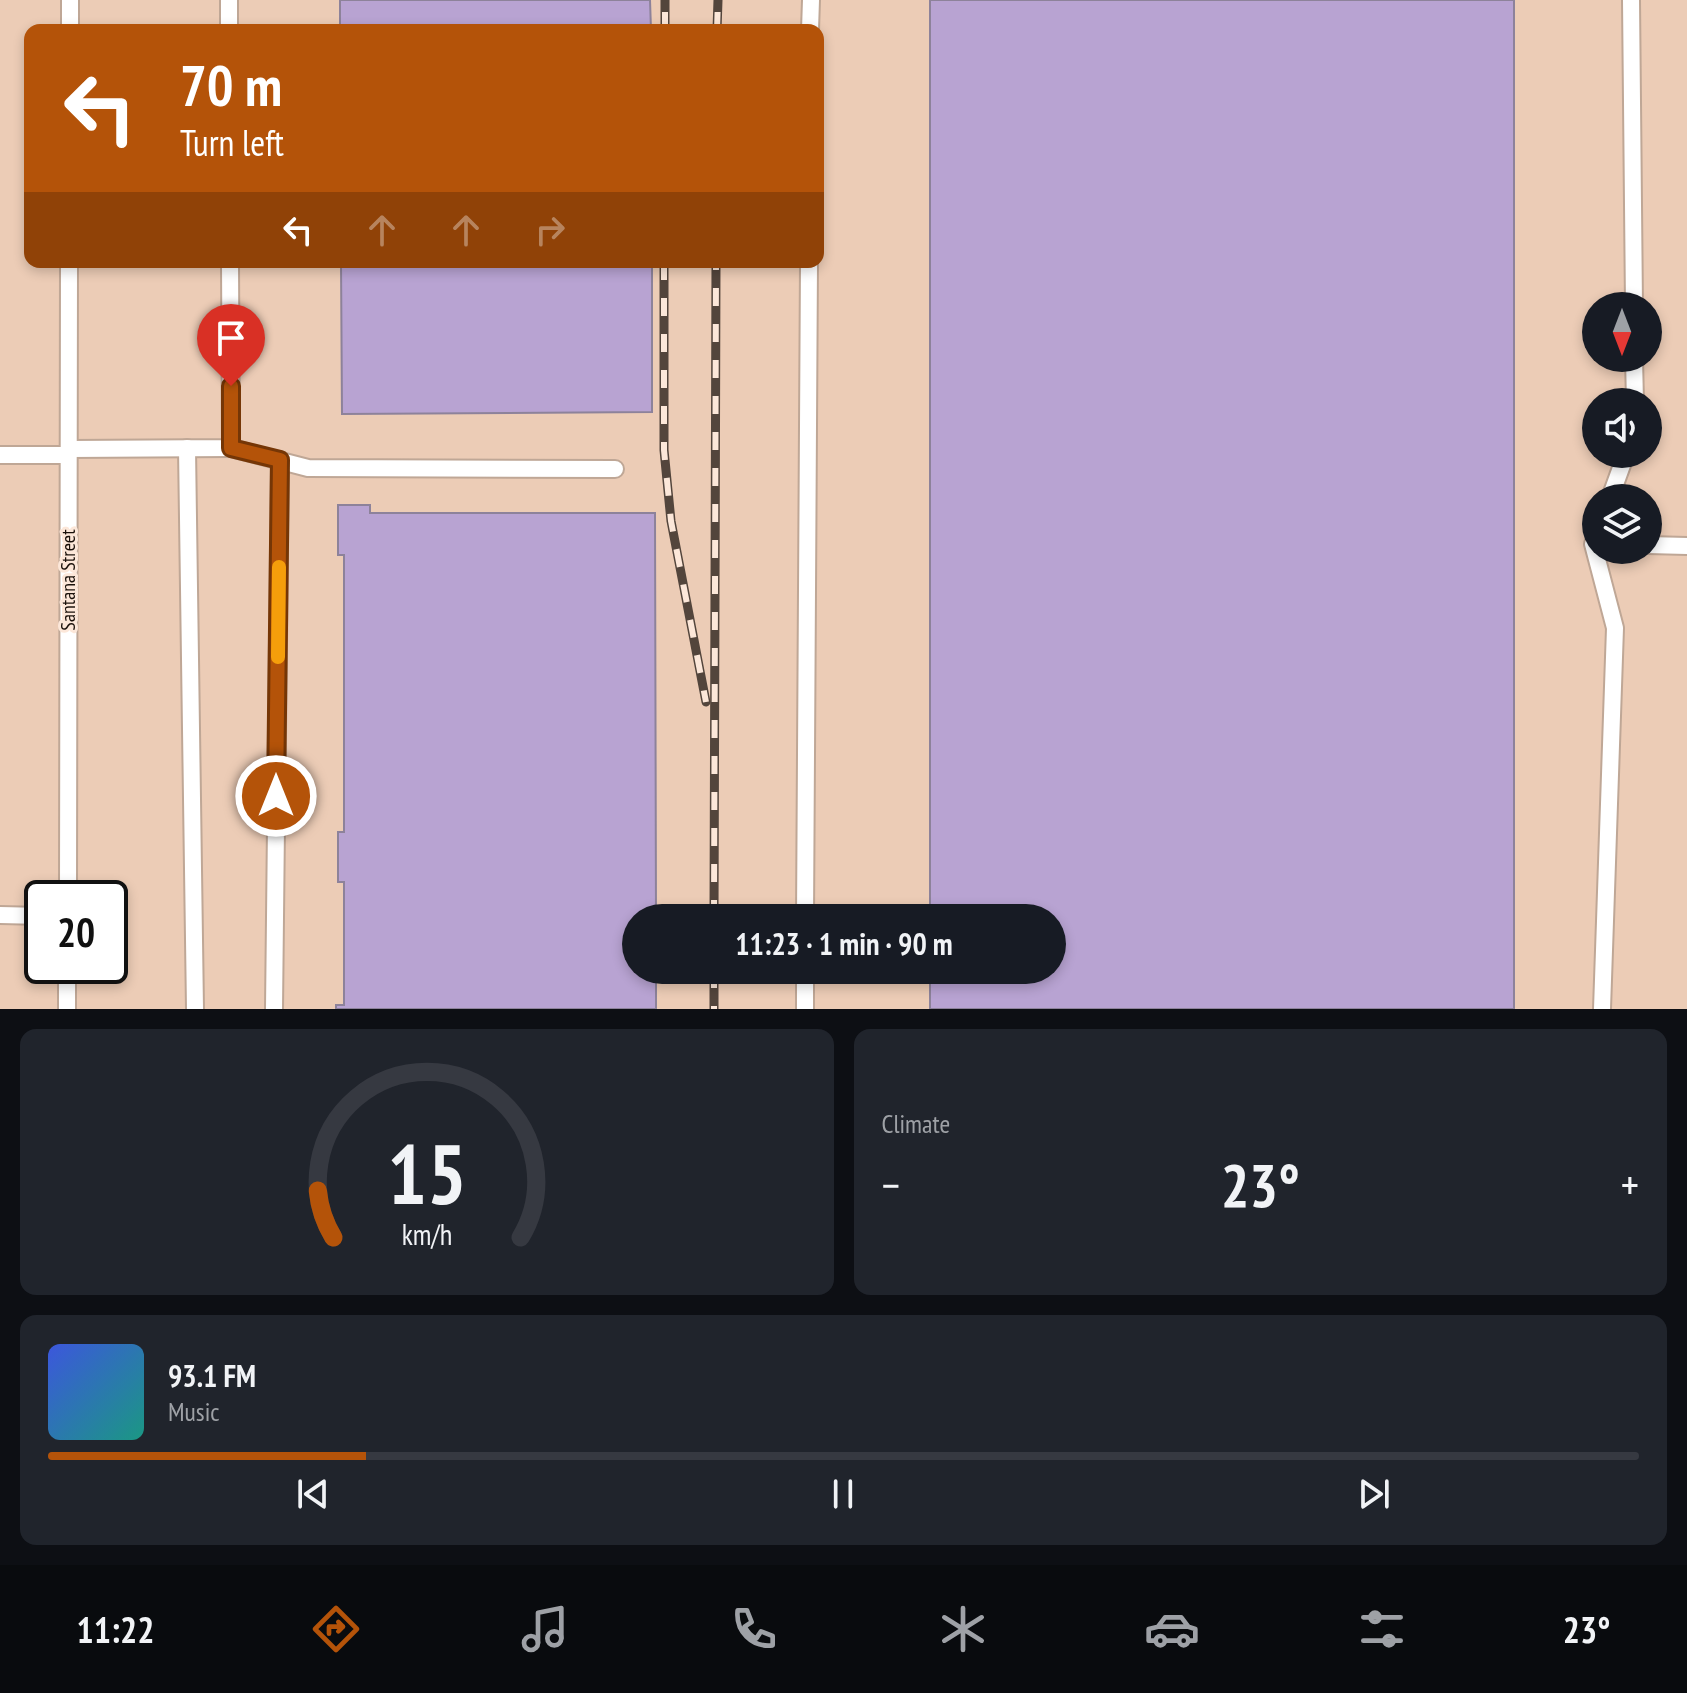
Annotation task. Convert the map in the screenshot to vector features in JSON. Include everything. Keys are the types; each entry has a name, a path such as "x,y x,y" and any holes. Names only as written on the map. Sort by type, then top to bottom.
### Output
{"lane":[{"path":"70,0 70,24"},
{"path":"229,0 229,24"},
{"path":"810,24 811,0"},
{"path":"1631,0 1634,292"},
{"name":"Santana Street","path":"68,880 69,268"},
{"path":"230,268 231,448"},
{"path":"805,904 809,268"},
{"path":"187,448 195,1009"},
{"path":"0,455 231,448 308,468 615,469"},
{"path":"274,1009 280,460"},
{"path":"1662,545 1687,546"},
{"path":"1600,564 1615,628 1602,1009"},
{"path":"0,915 24,916"},
{"path":"67,984 67,1009"},
{"path":"805,984 805,1009"}],"shaded area":[{"path":"0,0 1687,0 1687,1009 0,1009"}],"building":[{"path":"340,0 650,0 651,24 340,24"},
{"path":"930,0 1514,0 1514,1009 930,1009 930,984 1066,984 1066,904 930,904"},
{"path":"341,268 652,268 652,412 342,414"},
{"path":"338,505 370,505 370,513 655,513 656,904 622,904 622,984 656,984 656,1009 336,1009 336,1005 344,1005 344,882 338,882 338,832 344,832 344,555 338,555"}],"railway":[{"path":"665,0 665,24"},
{"path":"717,24 718,0"},
{"path":"664,268 664,450 671,521 706,702"},
{"path":"714,904 716,268"},
{"path":"714,984 714,1009"}],"slow traffic":[{"path":"278,657 279,567"}],"route":[{"path":"231,386 231,448 280,460 276,796"}]}
